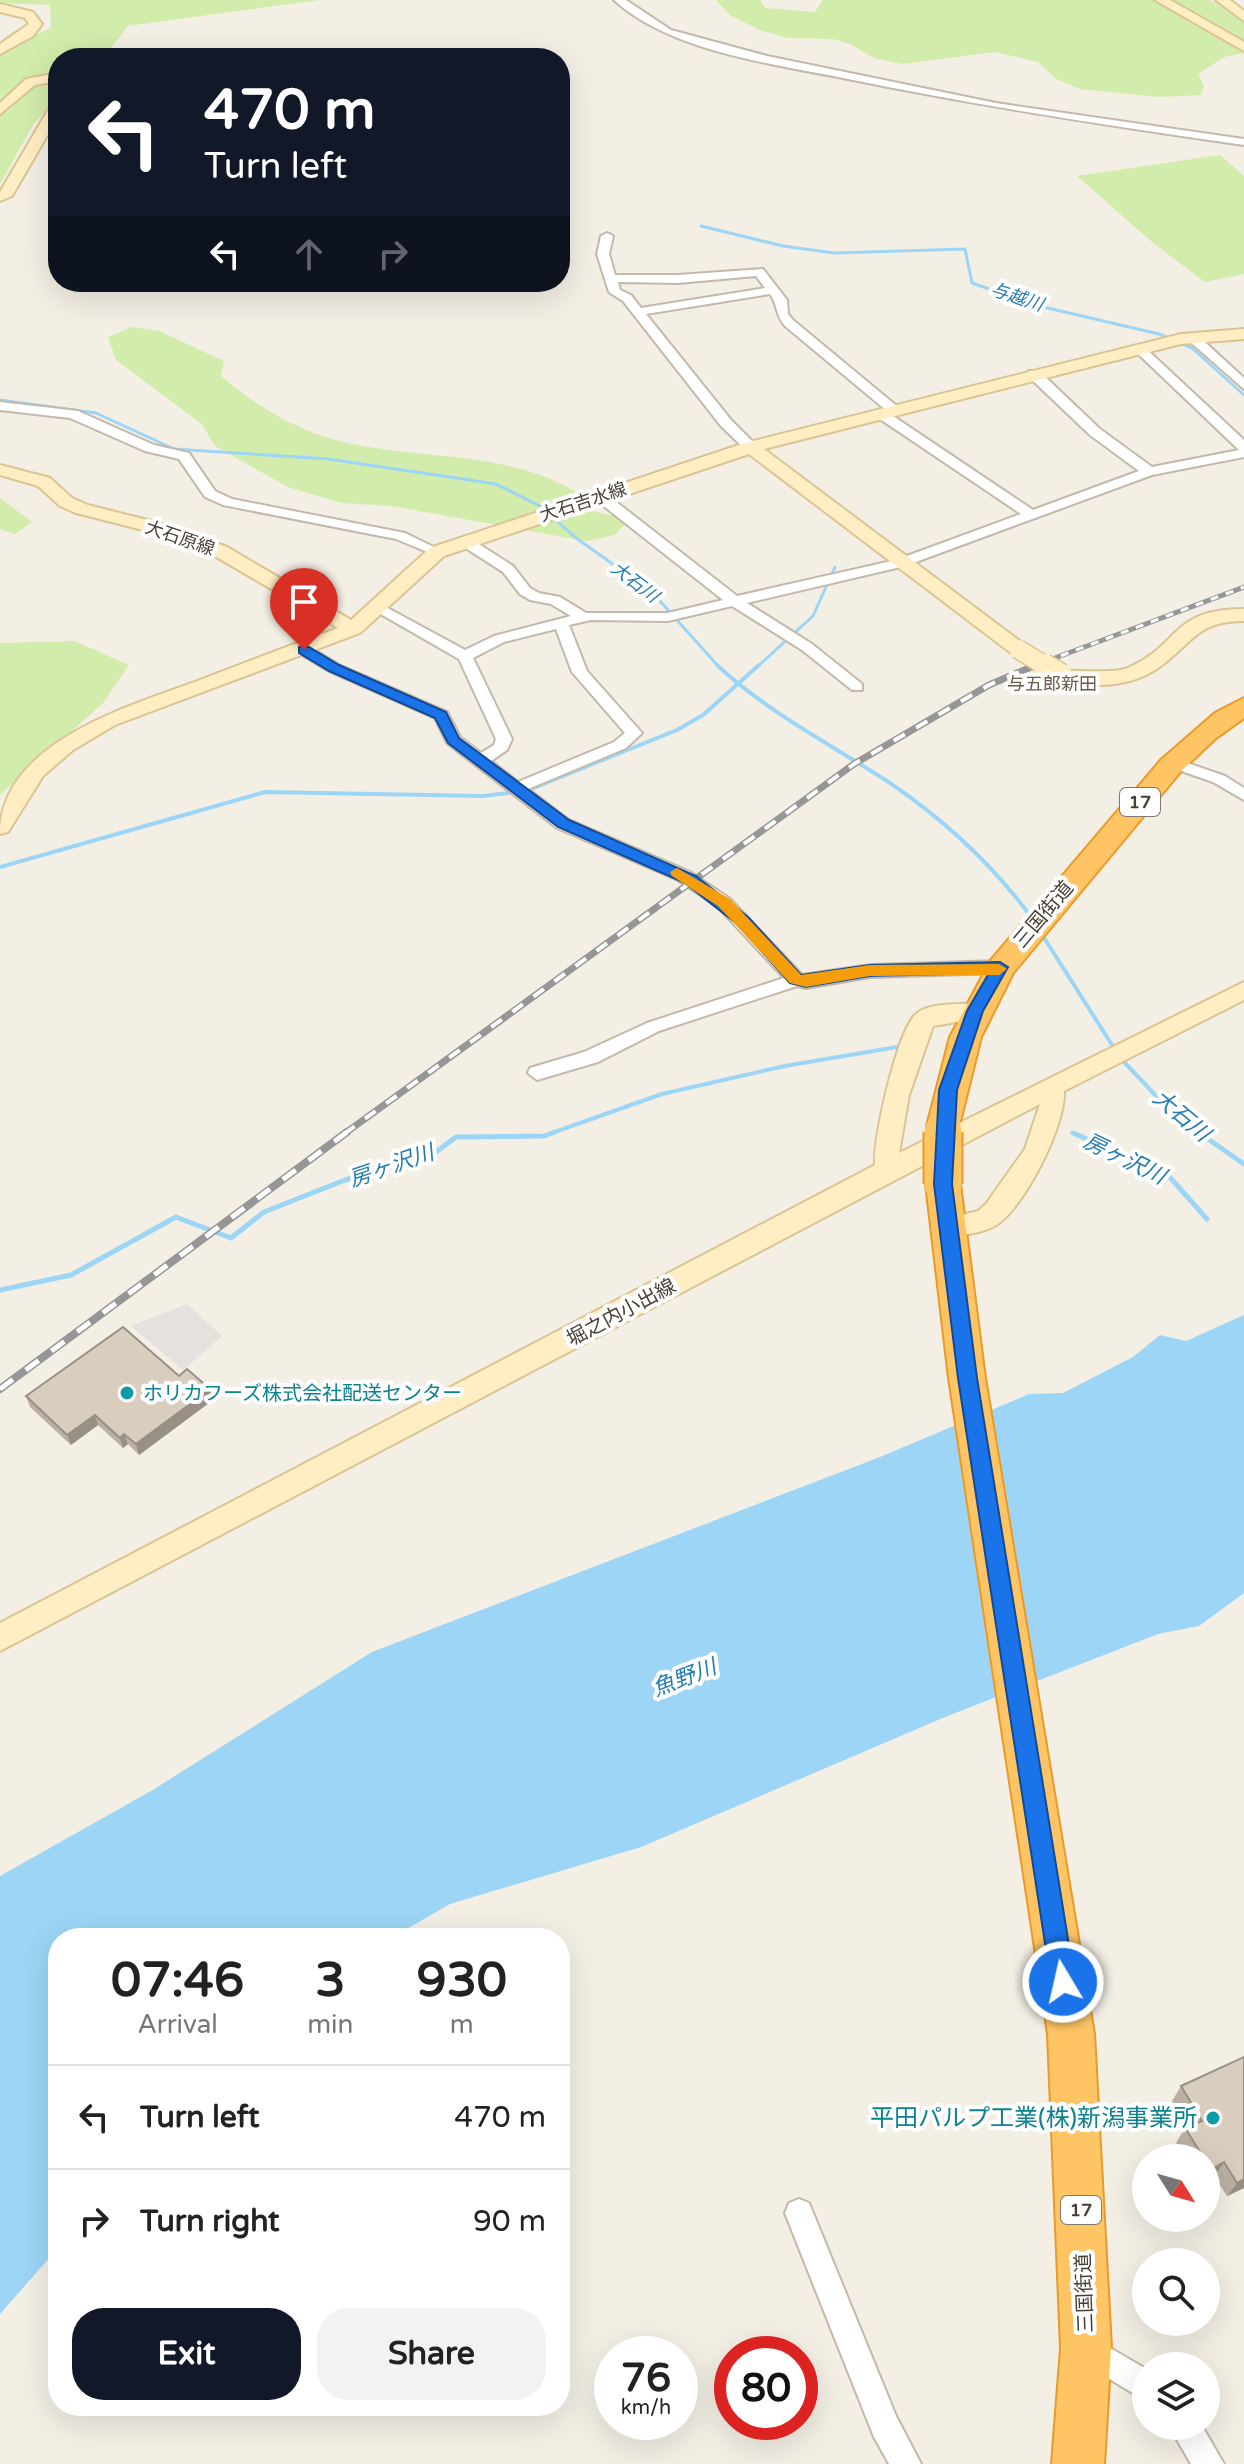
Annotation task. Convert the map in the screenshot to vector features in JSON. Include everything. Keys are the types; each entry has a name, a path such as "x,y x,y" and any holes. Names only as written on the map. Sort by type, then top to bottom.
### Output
{"highway":[{"name":"三国街道","path":"1078,2464 1086,2348 1075,2080 1059,1956 967,1378 951,1227 943,1184 943,1126 948,1090 975,1011 1020,938 1173,763 1244,706"}],"main road":[{"path":"1161,0 1244,47"},
{"path":"1222,0 1244,17"},
{"path":"0,8 29,15 36,24 28,33 0,50"},
{"path":"0,110 31,82 48,79"},
{"path":"0,197 5,196 48,122"},
{"name":"大石吉水線","path":"0,827 35,772 66,746 98,727 353,629 437,552 549,512 751,447 1139,349 1192,337 1244,334"},
{"path":"751,447 900,563 1018,649 1061,675 1091,682 1120,679 1159,658 1196,624 1218,615 1244,615"},
{"name":"大石原線","path":"0,470 44,482 66,502 82,509 157,528 220,551 353,629"},
{"name":"堀之内小出線","path":"0,1638 888,1170 1244,990"},
{"path":"888,1170 885,1151 905,1071 923,1021 933,1015 975,1011"},
{"path":"951,1227 986,1219 995,1211 1049,1127 1055,1109 1052,1088"}],"street":[{"path":"619,0 668,32 766,59 996,106 1244,142"},
{"path":"607,236 603,254 615,292 627,298 726,423 751,447"},
{"path":"609,278 678,279 759,272 781,300 782,315 789,323 891,414 1032,515"},
{"path":"637,312 773,290"},
{"path":"1192,337 1244,385"},
{"path":"1139,349 1244,450"},
{"path":"1034,374 1095,432 1149,472"},
{"path":"0,406 73,414 150,448 184,456 210,494 228,502 400,536 437,552"},
{"path":"465,656 499,639 561,623 585,618 668,617 900,563 1149,472 1244,450"},
{"path":"601,497 734,601 807,647 857,687"},
{"path":"466,542 508,569 525,591 562,603 585,618"},
{"path":"377,608 465,656 504,739 501,747 478,762"},
{"path":"514,789 620,745 634,733 580,672 561,623"},
{"path":"304,650 334,668 441,715 453,740 563,824 691,880 743,920 796,980"},
{"path":"1173,763 1219,779 1244,795"},
{"path":"537,1073 591,1057 653,1027 796,980 806,982 870,971 1000,967"},
{"path":"799,2213 885,2426 906,2464"},
{"path":"1086,2348 1132,2377"},
{"path":"1193,2440 1209,2464"}],"green space":[{"path":"0,0 319,0 128,26 111,48 48,48 48,108 33,125 0,184 0,51 51,28 50,5 0,3"},
{"path":"716,0 760,0 765,8 815,12 823,0 1209,0 1244,13 1244,53 1224,57 1198,74 1204,86 1201,95 1159,97 1080,89 1056,79 1038,62 995,52 902,64 874,58 850,44 833,39 787,38 760,30 731,16"},
{"path":"1220,155 1244,176 1244,274 1205,282 1152,242 1077,176"},
{"path":"132,327 159,331 224,361 221,376 263,407 309,431 372,448 492,462 521,469 576,492 548,502 631,519 614,535 586,541 391,506 341,503 288,487 215,446 202,424 116,360 108,337"},
{"path":"0,498 32,522 15,534 0,529"},
{"path":"74,641 129,665 103,703 0,795 0,643"}],"shaded area":[{"path":"187,1304 222,1336 183,1370 131,1326"}],"water":[{"name":"魚野川","path":"1244,1315 1244,1593 1199,1626 1158,1634 945,1717 641,1847 450,1904 408,1928 48,1928 48,2259 0,2314 0,1876 151,1791 372,1652 880,1457 1029,1394 1063,1393 1133,1357 1160,1335 1186,1341"}],"building":[{"name":"ホリカフーズ株式会社配送センター","path":"123,1327 179,1376 187,1369 210,1389 136,1444 124,1434 120,1438 95,1415 67,1435 26,1396"},
{"name":"平田パルプ工業(株)新潟事業所","path":"1244,2057 1244,2179 1237,2183 1224,2162 1220,2164 1220,2144 1195,2144 1185,2128 1202,2121 1181,2086"}],"waterway":[{"name":"与越川","path":"701,226 783,246 834,253 965,249 972,283 1035,305 1159,334 1192,348 1244,395"},
{"name":"大石川","path":"0,400 96,413 174,449 329,459 496,484 540,506 576,538 651,591 718,666"},
{"path":"757,667 813,616 835,567"},
{"path":"738,684 759,665"},
{"name":"大石川","path":"718,666 738,684"},
{"path":"526,791 677,730 703,715 738,684"},
{"name":"大石川","path":"738,684 778,713 890,783 930,813 967,844 1032,918"},
{"path":"0,867 265,792 483,796 516,792"},
{"name":"大石川","path":"1041,933 1114,1048"},
{"name":"房ヶ沢川","path":"549,1134 662,1094 785,1066 897,1047"},
{"name":"大石川","path":"1123,1061 1164,1104 1201,1134"},
{"name":"房ヶ沢川","path":"0,1290 71,1275 176,1217 231,1238 264,1212 345,1180 432,1155 456,1137 544,1136 555,1132"},
{"name":"大石川","path":"1198,1132 1244,1164"},
{"name":"房ヶ沢川","path":"1073,1133 1166,1173 1207,1219"}],"railway":[{"path":"1034,666 1244,587"},
{"path":"344,1134 854,764 989,685 1034,666"},
{"path":"0,1389 347,1132"}],"slow traffic":[{"path":"677,872 724,903 743,920 796,980 806,982 870,971 999,969"}],"place":[{"name":"ホリカフーズ株式会社配送センター","path":"127,1393"},
{"name":"平田パルプ工業(株)新潟事業所","path":"1213,2118"}],"district":[{"name":"与五郎新田","path":"1052,684"}],"route":[{"path":"304,650 334,668 441,715 453,740 563,824 691,880 743,920 796,980 806,982 870,971 1000,967 975,1011 948,1090 943,1126 943,1184 951,1227 967,1378 1063,1982"}]}
